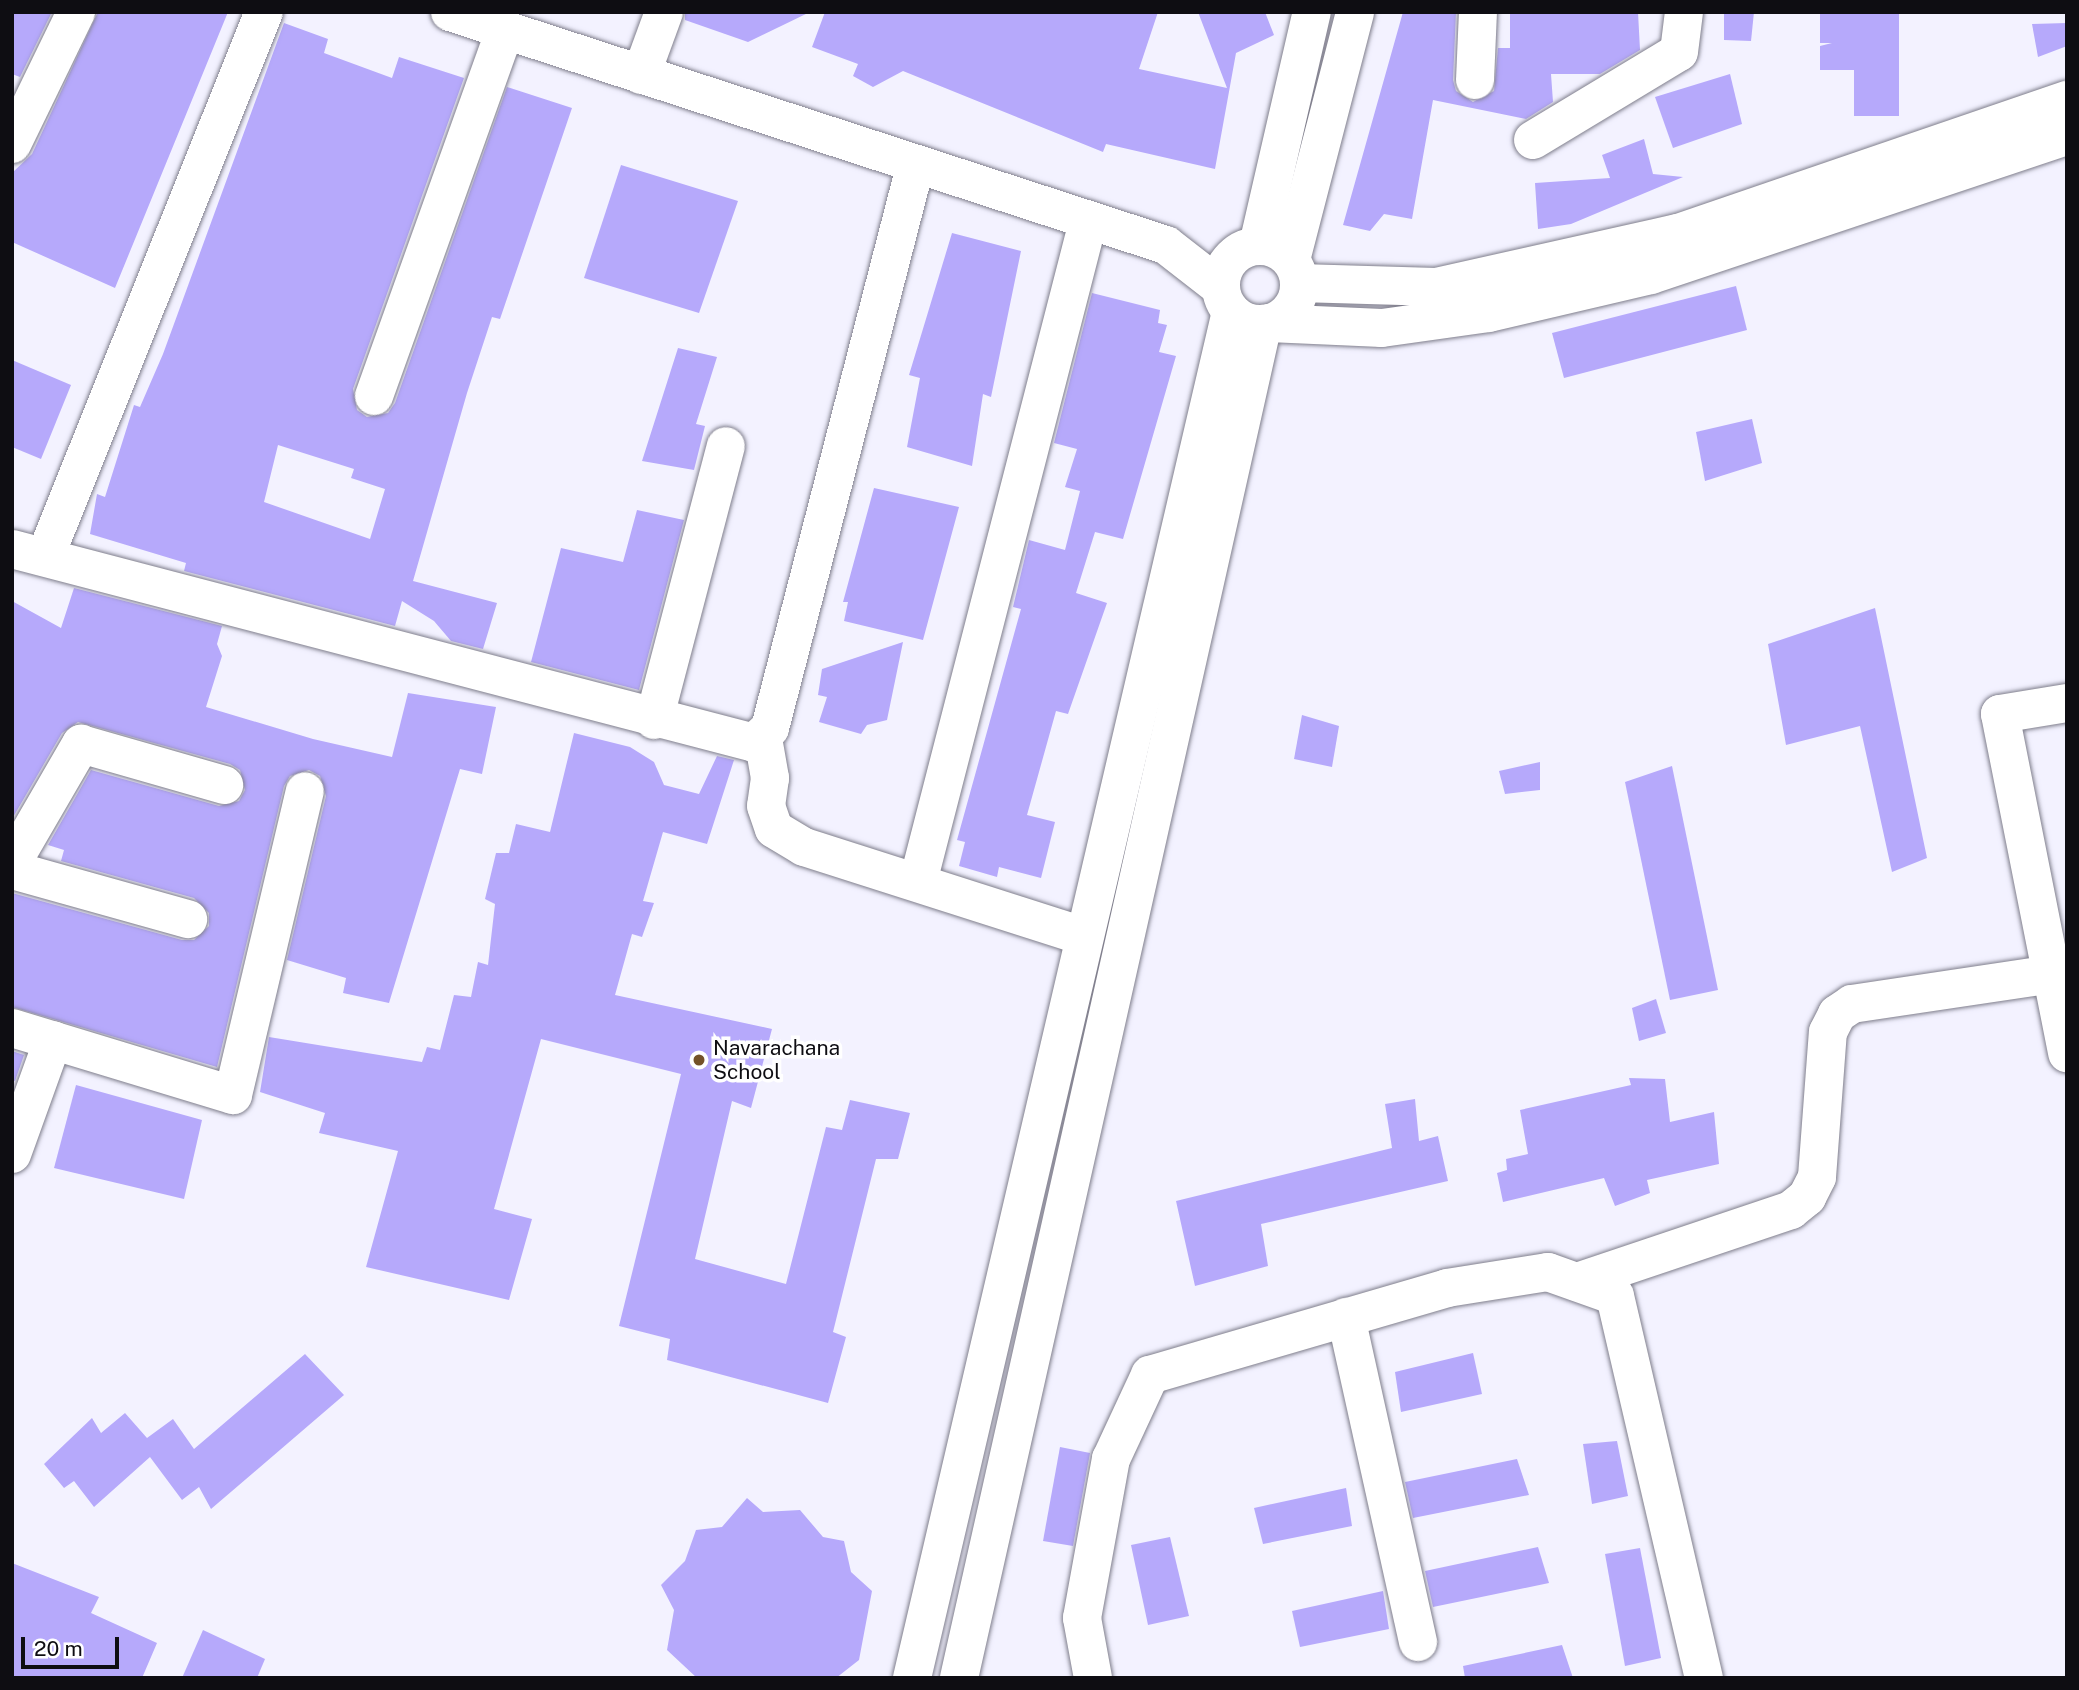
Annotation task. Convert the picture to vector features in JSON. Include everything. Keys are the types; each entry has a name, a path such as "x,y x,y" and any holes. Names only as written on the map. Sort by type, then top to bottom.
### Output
{"street":[{"path":"17,119 76,12"},
{"path":"264,12 29,553 741,743 763,738"},
{"path":"450,12 915,167 1166,245 1246,312 1382,328 1489,313 1651,275 2067,100"},
{"path":"641,75 664,12"},
{"path":"1246,312 1291,308 1274,259 1312,12"},
{"path":"1274,259 1355,12"},
{"path":"1475,80 1478,12"},
{"path":"1533,140 1679,52 1684,12"},
{"path":"374,396 504,32"},
{"path":"1166,245 1188,240 1274,259 1452,284 1678,233 2067,135"},
{"path":"915,167 763,738 770,778 766,806 774,829 804,847 1083,936"},
{"path":"918,882 1088,222"},
{"path":"959,1678 1080,1144 1246,312 1227,262 1274,259"},
{"path":"912,1678 1083,936 1246,312"},
{"path":"653,720 726,446"},
{"path":"2067,703 2000,714 2059,973 2067,1053"},
{"path":"12,863 81,744 224,785"},
{"path":"12,1028 233,1095 305,791"},
{"path":"12,870 188,919"},
{"path":"1577,1282 1791,1210 1807,1197 1817,1177 1828,1032 1837,1014 1852,1004 2059,973"},
{"path":"12,1154 53,1040"},
{"path":"1037,1134 1080,1144"},
{"path":"1093,1678 1082,1618 1111,1459 1150,1375 1447,1288 1536,1274 1577,1282 1615,1296 1704,1678"},
{"path":"1346,1317 1418,1642"}],"building":[{"path":"12,12 52,12 20,77 12,74"},
{"path":"98,12 228,12 115,288 12,242 12,173 32,154"},
{"path":"685,12 810,12 748,42 685,20"},
{"path":"825,12 1158,12 1139,69 1227,88 1198,12 1265,12 1274,35 1236,53 1215,169 1106,144 1103,152 903,71 873,87 853,76 858,64 812,47"},
{"path":"1403,12 1456,12 1453,80 1456,91 1473,102 1494,91 1498,48 1510,48 1510,12 1638,12 1640,50 1600,74 1551,74 1553,102 1526,119 1433,100 1412,219 1384,214 1370,231 1343,225"},
{"path":"1724,12 1754,12 1751,41 1724,40"},
{"path":"1820,12 1899,12 1899,116 1854,116 1854,70 1820,70 1820,46 1832,43 1820,43"},
{"path":"284,23 328,39 324,53 392,78 399,57 464,78 353,389 357,410 367,417 388,413 395,403 507,87 572,108 500,319 492,317 467,393 413,581 497,603 483,649 451,641 434,621 402,601 395,626 184,571 186,563 90,534 97,494 105,497 134,405 140,407 163,354","holes":["278,445 354,469 351,478 385,489 370,539 264,502"]},
{"path":"2067,23 2067,46 2038,57 2032,24"},
{"path":"1730,74 1742,124 1673,148 1655,97"},
{"path":"1644,139 1653,174 1683,177 1571,224 1538,229 1535,183 1610,178 1602,155"},
{"path":"621,165 738,201 699,313 584,278"},
{"path":"952,233 1021,251 991,397 983,394 972,466 907,447 920,378 909,375"},
{"path":"1736,286 1747,330 1564,378 1552,333"},
{"path":"1092,293 1160,310 1158,323 1167,325 1159,352 1176,356 1123,539 1095,532 1076,593 1107,603 1068,714 1056,711 1027,815 1055,822 1041,878 999,867 997,877 959,866 965,842 957,840 1021,609 1013,607 1029,540 1065,550 1080,491 1065,487 1077,449 1054,443"},
{"path":"678,348 717,357 696,424 705,426 694,470 642,461"},
{"path":"12,360 71,385 41,459 12,447"},
{"path":"1752,419 1762,463 1705,481 1696,432"},
{"path":"874,488 959,507 923,640 844,621 848,602 843,602"},
{"path":"637,510 684,520 639,690 531,662 561,548 623,562"},
{"path":"74,588 222,626 217,644 222,656 206,707 313,739 392,757 408,693 496,707 482,774 460,769 389,1003 343,993 346,978 287,960 326,796 320,776 309,770 290,776 284,786 217,1067 12,1007 12,893 182,940 194,940 209,926 209,913 194,898 61,861 64,850 48,845 91,770 219,806 239,801 245,790 240,770 230,764 78,722 62,733 12,819 12,601 61,628"},
{"path":"1875,608 1927,858 1892,872 1860,726 1786,745 1768,644"},
{"path":"903,642 887,720 867,725 861,734 819,722 827,697 818,695 822,669"},
{"path":"1302,715 1339,726 1332,767 1294,759"},
{"path":"574,733 630,747 654,762 664,785 699,794 717,756 734,760 707,844 663,832 643,901 654,903 642,937 632,934 615,995 772,1029 751,1108 732,1101 695,1259 786,1284 826,1127 842,1130 850,1100 910,1113 898,1159 876,1159 833,1332 846,1337 828,1403 667,1360 670,1339 619,1326 681,1074 541,1039 494,1209 532,1219 509,1300 366,1267 398,1151 319,1133 325,1113 260,1092 269,1037 422,1062 427,1047 440,1050 454,995 471,997 478,962 488,965 495,904 485,899 496,853 509,853 516,824 550,832"},
{"path":"1540,762 1540,790 1505,794 1499,771"},
{"path":"1672,766 1718,990 1670,1000 1625,782"},
{"path":"1656,999 1666,1033 1639,1041 1632,1008"},
{"path":"12,1051 24,1055 15,1081 12,1080"},
{"path":"1629,1078 1665,1079 1670,1122 1714,1112 1719,1164 1647,1180 1650,1193 1615,1206 1604,1178 1503,1202 1497,1173 1507,1170 1506,1159 1528,1154 1520,1110 1631,1085"},
{"path":"76,1085 202,1120 184,1199 54,1168"},
{"path":"1415,1099 1419,1141 1438,1136 1448,1181 1261,1224 1268,1266 1195,1286 1176,1201 1392,1148 1385,1104"},
{"path":"1473,1353 1482,1394 1401,1412 1395,1372"},
{"path":"305,1354 344,1395 211,1509 199,1487 182,1500 150,1457 94,1507 74,1481 64,1488 44,1464 92,1418 101,1433 125,1413 147,1438 173,1419 194,1449"},
{"path":"1617,1441 1628,1496 1592,1504 1583,1444"},
{"path":"1060,1447 1090,1453 1073,1546 1043,1541"},
{"path":"1517,1459 1529,1495 1413,1518 1405,1482"},
{"path":"1346,1488 1352,1526 1263,1544 1254,1508"},
{"path":"747,1498 763,1512 800,1510 823,1537 844,1541 851,1572 872,1591 859,1660 836,1678 697,1678 667,1650 674,1610 661,1585 685,1561 696,1530 722,1527"},
{"path":"1170,1537 1189,1616 1148,1625 1131,1545"},
{"path":"1538,1547 1549,1583 1433,1607 1425,1571"},
{"path":"1640,1548 1661,1658 1625,1666 1605,1554"},
{"path":"12,1563 99,1597 91,1613 157,1643 142,1678 12,1678"},
{"path":"1383,1591 1389,1629 1300,1647 1292,1611"},
{"path":"203,1630 265,1659 257,1678 182,1678"},
{"path":"1562,1645 1573,1678 1465,1678 1463,1666"}],"place":[{"name":"Navarachana School","path":"699,1060"}]}
